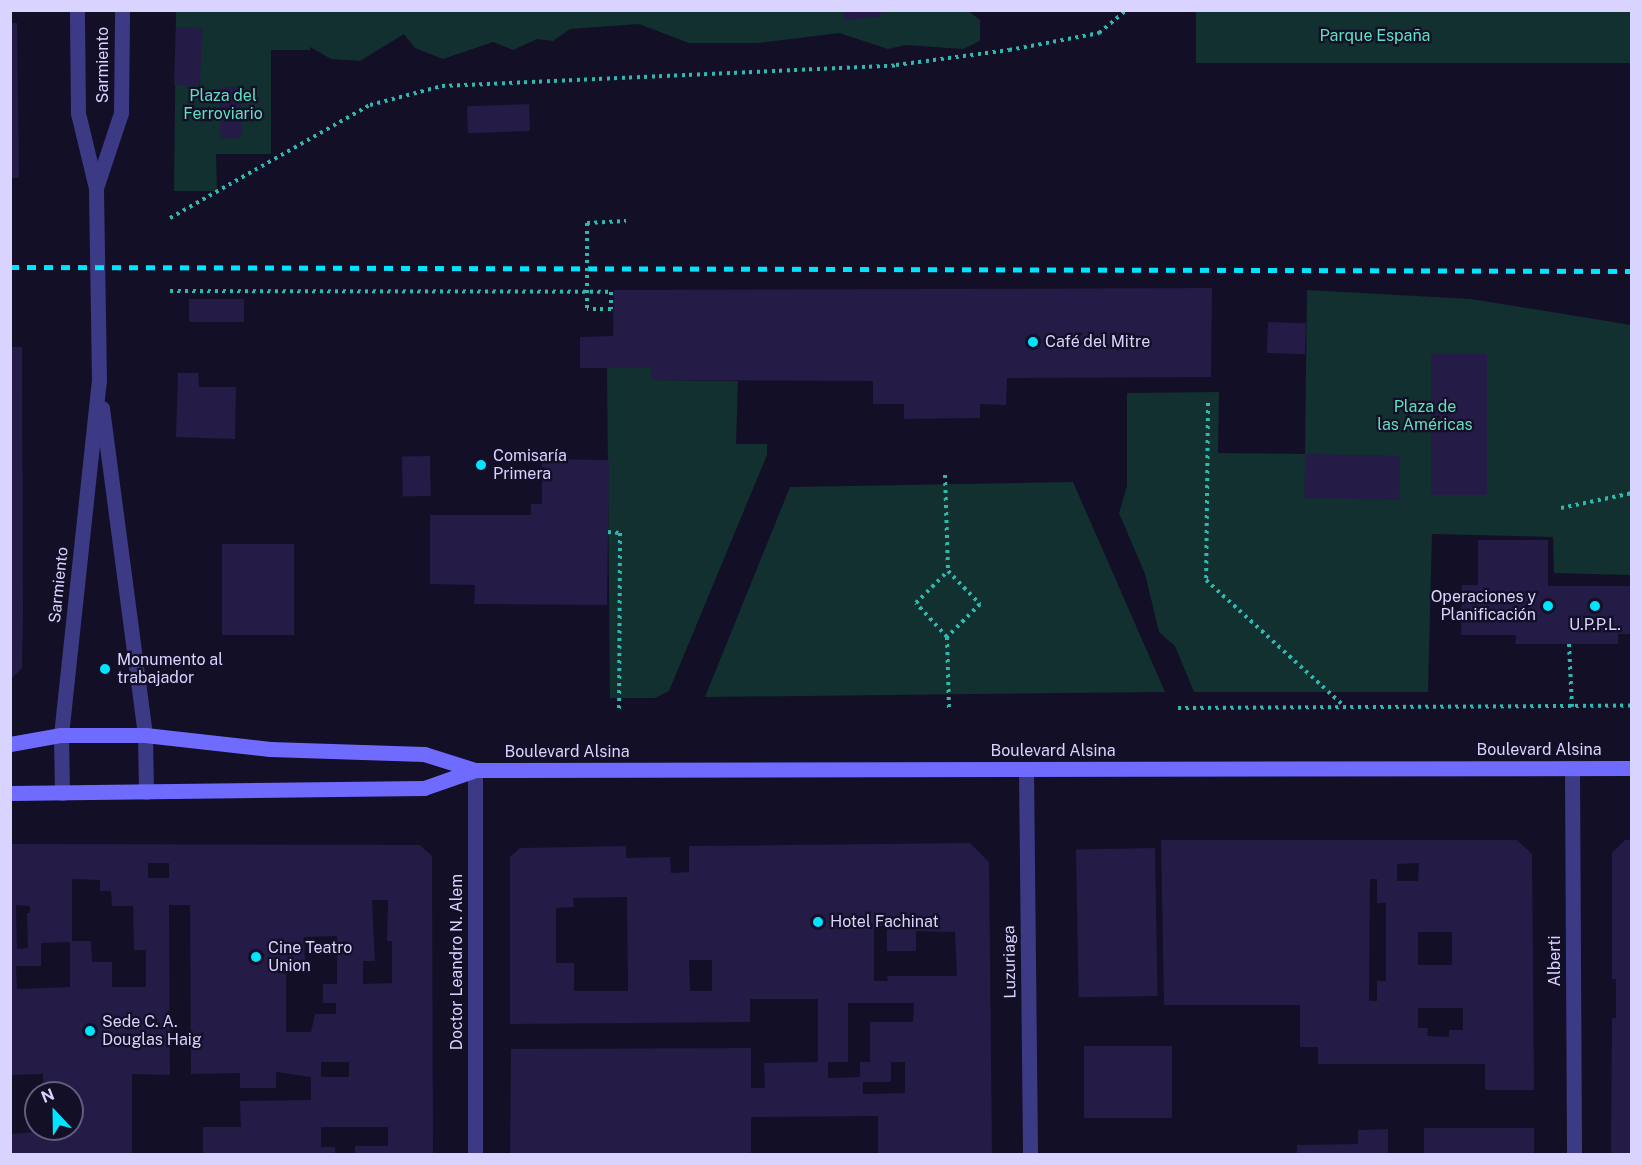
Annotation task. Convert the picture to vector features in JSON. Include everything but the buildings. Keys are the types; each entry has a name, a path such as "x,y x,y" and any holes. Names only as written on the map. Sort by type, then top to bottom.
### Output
{"main road":[{"name":"Boulevard Alsina","path":"10,744 61,735 145,735 270,749 424,754 474,770 1632,768"},
{"name":"Boulevard Alsina","path":"10,793 424,788 474,770"}],"street":[{"name":"Sarmiento","path":"77,10 78,113 96,188 99,381 145,735 146,792"},
{"name":"Sarmiento","path":"96,188 121,113 122,10"},
{"name":"Sarmiento","path":"62,793 61,735 99,381"},
{"name":"Alberti","path":"1572,768 1574,1155"},
{"name":"Luzuriaga","path":"1026,769 1030,1155"},
{"name":"Doctor Leandro N. Alem","path":"474,770 475,1155"}],"path":[{"path":"170,218 370,105 442,86 613,75 896,64 1009,50 1099,33 1126,10"},
{"path":"170,291 611,292 611,309 587,309 587,223 626,221"},
{"path":"1208,403 1206,580 1346,708"},
{"path":"945,475 948,571 980,604 947,637"},
{"path":"1561,508 1632,493"},
{"path":"608,532 620,533 619,711"},
{"path":"948,571 916,603 947,637 950,709"},
{"path":"1569,644 1572,706"},
{"path":"1178,708 1632,706"}],"green space":[{"name":"Plaza del Ferroviario","path":"967,10 980,20 980,41 963,49 906,45 888,49 839,33 758,43 689,43 639,24 570,29 553,41 537,39 513,50 493,42 443,59 415,48 404,34 360,61 331,59 310,47 310,50 271,50 271,154 216,154 217,191 174,191 176,11"},
{"name":"Parque España","path":"1196,11 1631,11 1631,63 1196,63"},
{"name":"Plaza de las Américas","path":"1307,290 1471,299 1631,325 1631,575 1554,573 1553,537 1432,534 1428,692 1194,692 1175,646 1159,632 1145,574 1119,513 1127,486 1127,393 1219,392 1218,453 1305,454"},
{"path":"607,368 651,368 652,380 738,381 736,444 767,444 767,455 669,691 655,698 610,698"},
{"path":"1073,482 1165,692 705,697 790,487"}],"railway":[{"path":"10,267 1632,271"}],"place":[{"name":"Café del Mitre","path":"1033,342"},
{"name":"Comisaría Primera","path":"481,465"},
{"name":"Operaciones y Planificación","path":"1548,606"},
{"name":"U.P.P.L.","path":"1595,606"},
{"name":"Monumento al trabajador","path":"105,669"},
{"name":"Hotel Fachinat","path":"818,922"},
{"name":"Cine Teatro Union","path":"256,957"},
{"name":"Sede C. A. Douglas Haig","path":"90,1031"}]}
